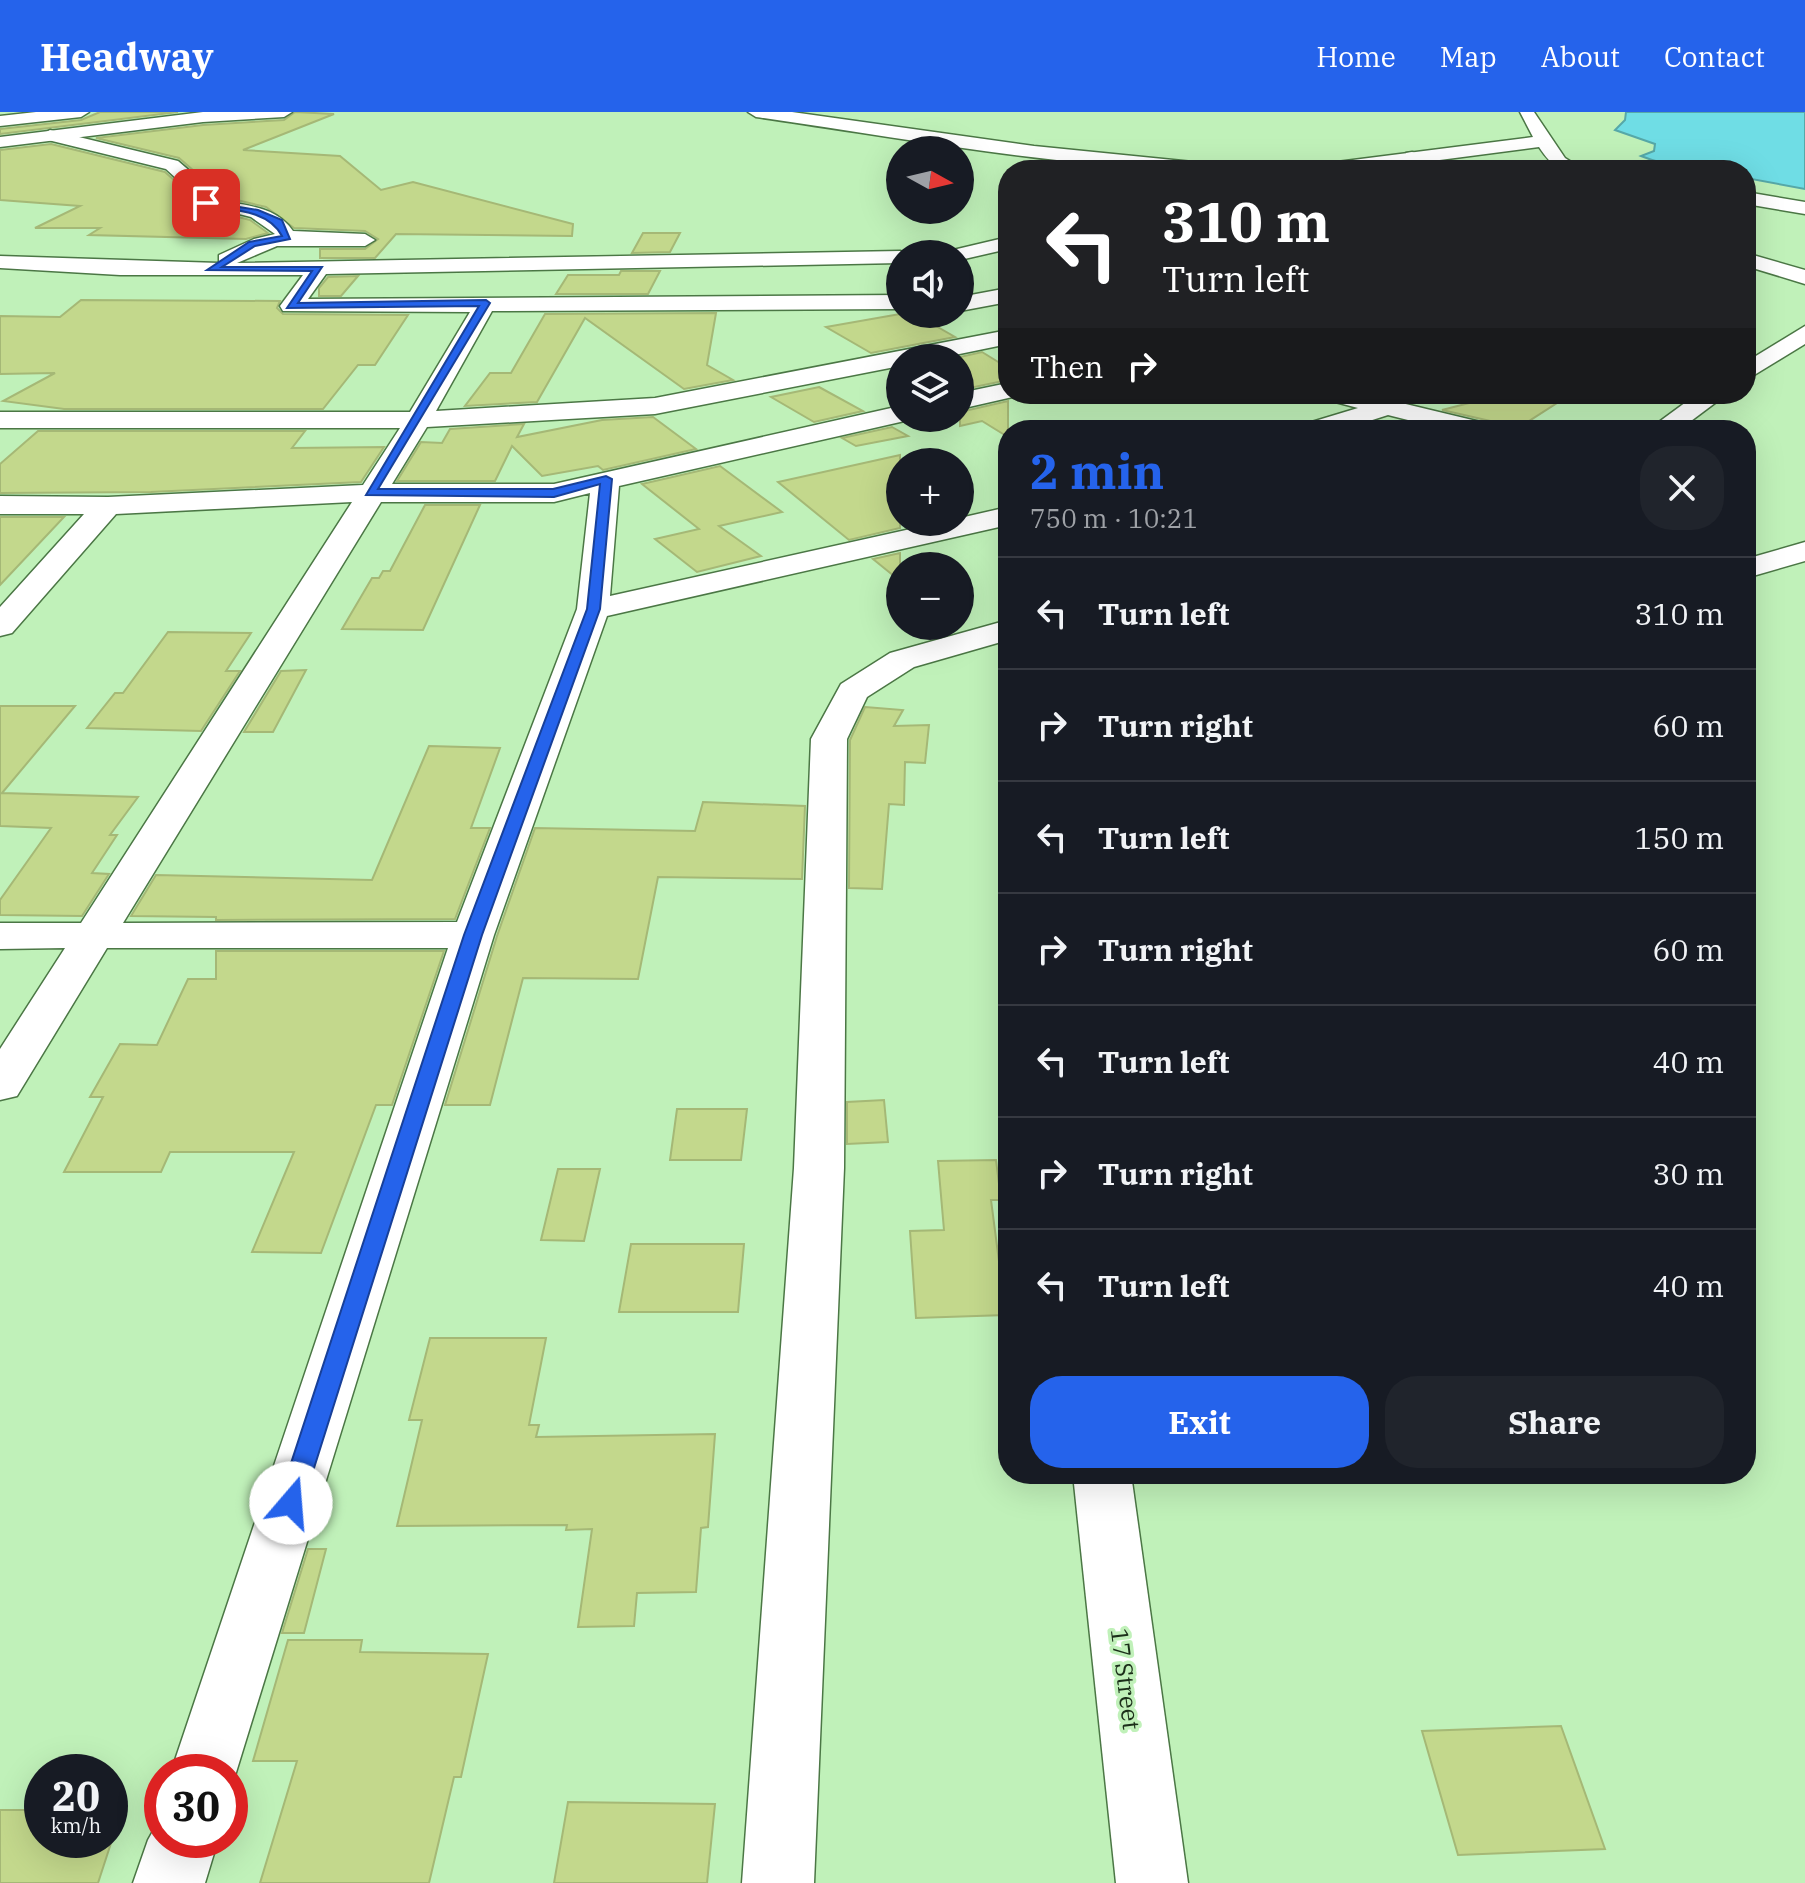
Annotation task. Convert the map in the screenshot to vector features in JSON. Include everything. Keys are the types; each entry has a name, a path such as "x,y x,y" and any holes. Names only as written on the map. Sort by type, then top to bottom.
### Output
{"street":[{"path":"0,142 45,121 81,112"},
{"path":"0,121 203,117 284,112"},
{"path":"756,112 1115,160"},
{"path":"1526,112 1556,160"},
{"path":"45,121 172,165 200,190 195,197 206,203 258,212 279,222 287,237"},
{"path":"1393,160 1542,141"},
{"path":"1412,157 1421,160"},
{"path":"1756,200 1805,208"},
{"path":"212,270 252,243 287,237 393,241"},
{"path":"549,242 737,243"},
{"path":"974,251 998,245"},
{"path":"0,262 120,269 212,270 886,257"},
{"path":"1756,262 1805,277"},
{"path":"319,269 291,306 886,302"},
{"path":"974,301 998,297"},
{"path":"0,1085 418,420 486,303"},
{"path":"1756,366 1805,333"},
{"path":"973,344 998,339"},
{"path":"0,420 418,420 655,406 886,361"},
{"path":"974,398 998,393"},
{"path":"1375,404 1440,420"},
{"path":"1346,420 1393,404"},
{"path":"1676,420 1699,404"},
{"path":"0,505 108,506 370,493 554,493 886,417"},
{"path":"211,1754 473,935 593,609 606,479"},
{"path":"0,626 108,506"},
{"path":"593,609 998,518"},
{"path":"1756,566 1805,551"},
{"path":"778,1883 819,1168 829,739 853,691 902,660 998,633"},
{"path":"0,936 95,933 473,935"},
{"name":"17 Street","path":"1103,1484 1152,1883"},
{"path":"169,1883 177,1858"}],"water":[{"path":"1626,112 1805,112 1805,189 1756,180 1756,160 1651,160 1641,156 1654,151 1655,144 1615,130 1625,120"}],"building":[{"path":"100,112 178,112 0,134 0,129 81,120"},
{"path":"295,112 334,114 243,150 340,156 381,190 413,182 573,224 572,236 396,234 375,258 320,258 320,249 365,249 378,239 365,231 294,228 266,207 211,194 209,184 179,158 96,138 203,125 284,120"},
{"path":"51,144 165,172 186,191 182,197 187,204 250,220 268,233 246,239 89,235 100,228 35,228 80,206 0,200 0,150"},
{"path":"643,233 680,233 670,252 632,253"},
{"path":"621,271 660,271 648,294 556,294 568,275 619,275"},
{"path":"358,276 341,296 319,296 319,288 328,277"},
{"path":"81,300 280,301 277,308 283,314 408,315 375,365 358,365 323,409 64,409 3,401 55,373 0,374 0,316 60,317"},
{"path":"716,313 707,365 733,380 684,389 585,318 537,402 465,406 490,373 511,373 545,314"},
{"path":"886,316 886,328 939,328 955,337 918,344 886,344 886,350 871,353 826,327"},
{"path":"982,352 998,362 998,382 974,387 974,354"},
{"path":"819,387 863,411 814,422 771,397"},
{"path":"1008,404 1008,420 998,420 998,431 982,421 974,423 974,409"},
{"path":"1465,404 1555,404 1531,420 1486,420 1442,410"},
{"path":"653,417 696,449 603,470 598,466 542,476 512,446 495,481 397,481 421,442 442,443 450,429 524,424 517,437 602,420"},
{"path":"886,428 886,432 901,432 908,436 856,446 842,438"},
{"path":"38,431 305,431 292,448 384,447 361,482 151,492 0,493 0,464"},
{"path":"886,458 886,531 849,540 778,482"},
{"path":"720,466 782,512 719,526 761,556 697,572 655,539 699,529 642,484"},
{"path":"425,505 480,505 423,630 342,629 372,578 379,578 383,571 390,571"},
{"path":"0,517 64,517 0,585"},
{"path":"886,556 886,570 873,559"},
{"path":"168,632 251,633 226,671 240,671 201,731 87,728 115,693 123,693"},
{"path":"306,670 273,732 244,732 281,671"},
{"path":"0,706 75,706 2,793 138,797 110,835 117,835 92,873 109,874 82,916 0,915 0,900 51,828 0,826"},
{"path":"865,707 903,710 894,726 929,725 925,763 905,762 904,805 889,804 882,889 849,888 850,740"},
{"path":"429,746 500,748 471,828 490,828 455,919 216,920 216,917 131,916 156,875 372,880"},
{"path":"703,802 805,806 802,879 658,877 638,979 523,978 490,1105 445,1105 497,936 535,828 695,831"},
{"path":"216,951 444,951 392,1105 376,1105 321,1253 252,1252 294,1152 170,1152 161,1172 64,1172 103,1097 90,1097 120,1044 157,1045 188,979 216,979"},
{"path":"884,1100 888,1142 847,1144 847,1102"},
{"path":"677,1109 747,1109 741,1160 670,1160"},
{"path":"996,1160 998,1200 991,1200 998,1254 998,1315 916,1318 910,1231 944,1230 938,1161"},
{"path":"558,1169 600,1169 584,1241 541,1240"},
{"path":"631,1244 744,1244 738,1312 619,1312"},
{"path":"430,1338 546,1338 529,1425 539,1425 536,1437 715,1434 708,1527 701,1528 696,1592 637,1593 634,1626 578,1627 592,1529 566,1530 567,1525 397,1526 422,1420 409,1420"},
{"path":"308,1549 326,1549 304,1633 282,1633"},
{"path":"288,1640 362,1640 360,1652 488,1654 461,1777 454,1777 429,1883 260,1883 297,1761 253,1761"},
{"path":"1561,1726 1605,1849 1458,1855 1422,1731"},
{"path":"568,1802 715,1804 707,1883 554,1883"},
{"path":"0,1810 24,1810 24,1858 106,1858 98,1883 0,1883"}],"route":[{"path":"206,203 258,212 279,222 287,237 252,243 212,270 319,269 291,306 486,303 418,420 370,493 554,493 606,479 593,609 473,935 291,1503"}]}
